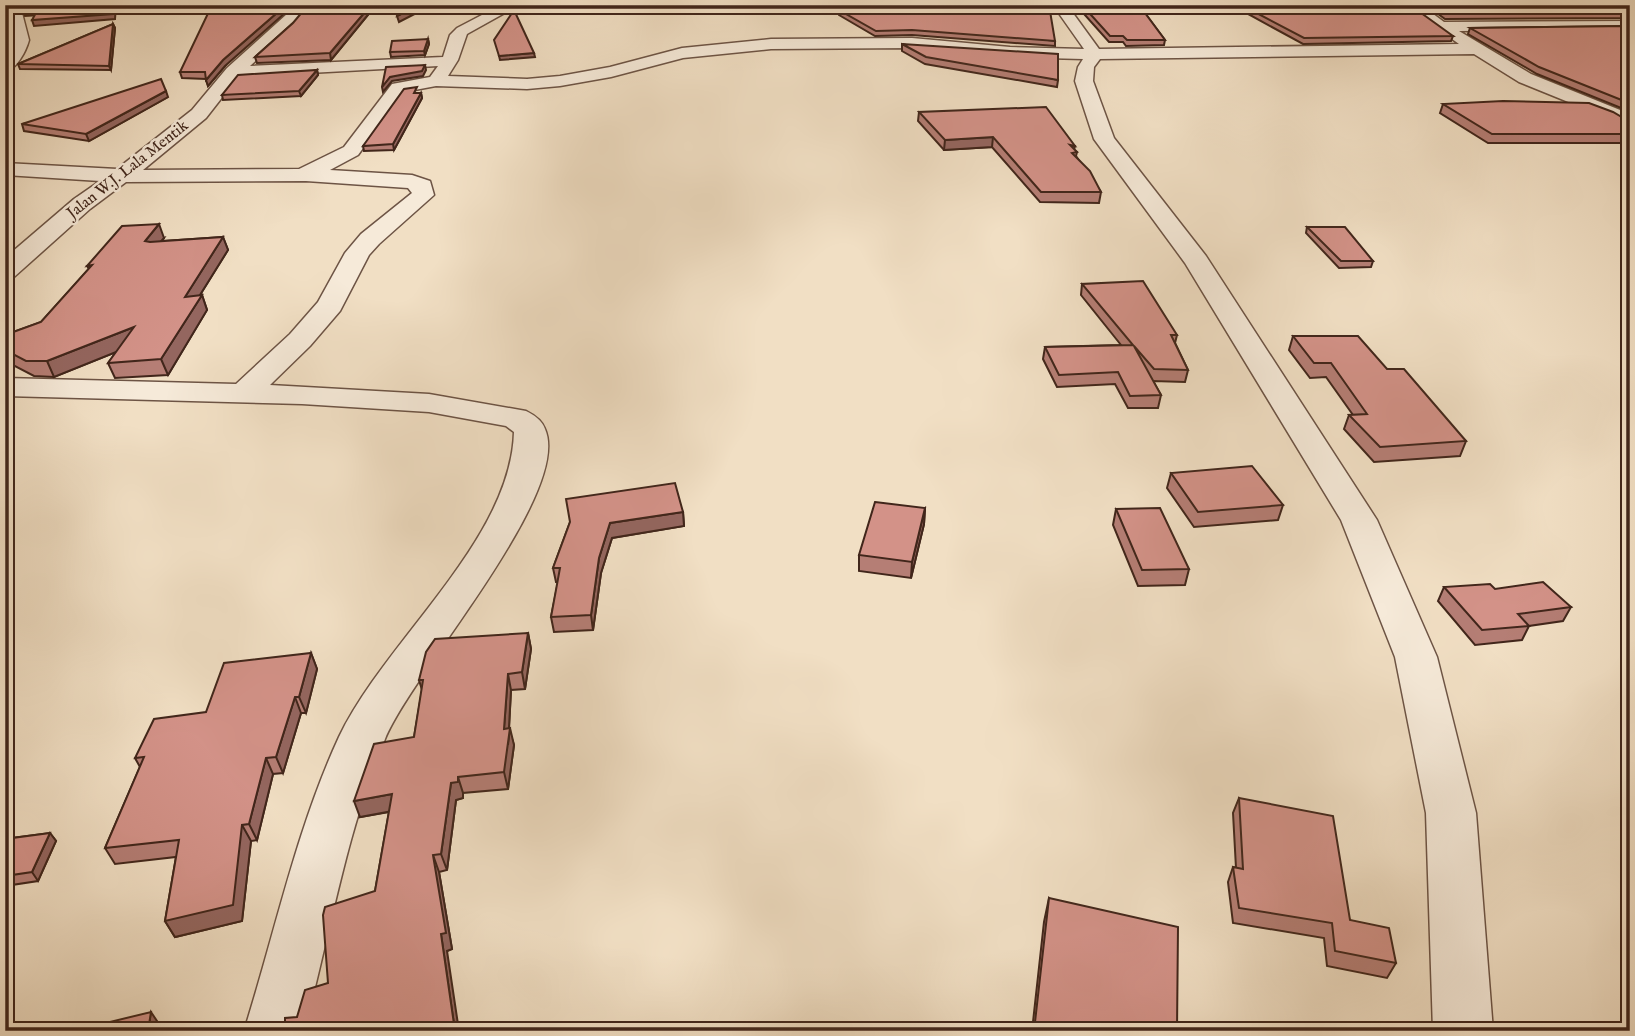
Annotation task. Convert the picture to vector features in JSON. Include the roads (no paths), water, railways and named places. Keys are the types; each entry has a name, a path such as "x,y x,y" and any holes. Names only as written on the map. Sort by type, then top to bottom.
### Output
{"street":[{"name":"Jalan W.J. Lala Mentik","path":"5,272 82,204 199,114 233,72 288,24 305,5"},
{"path":"436,82 450,60 457,36 462,30 512,5"},
{"path":"1060,5 1089,43 1093,53 1084,81 1104,139 1197,261 1359,520 1416,657 1451,813 1463,1031"},
{"path":"1412,5 1441,27 1525,78 1630,121"},
{"path":"5,67 20,48 24,34 15,7"},
{"path":"1441,27 1630,25"},
{"path":"303,174 351,151 398,88 436,82 527,84 560,81 611,72 673,55 771,44 912,43 1010,52 1219,54 1477,48"},
{"path":"233,72 450,60"},
{"path":"5,169 121,176 303,174 412,182 422,186 423,195 370,239 358,253 330,305 300,340 244,393"},
{"path":"5,387 244,393 429,403 471,408 515,418 525,423 530,432 530,453 524,476 507,518 468,581 399,677 362,738 333,820 274,1031"}]}
